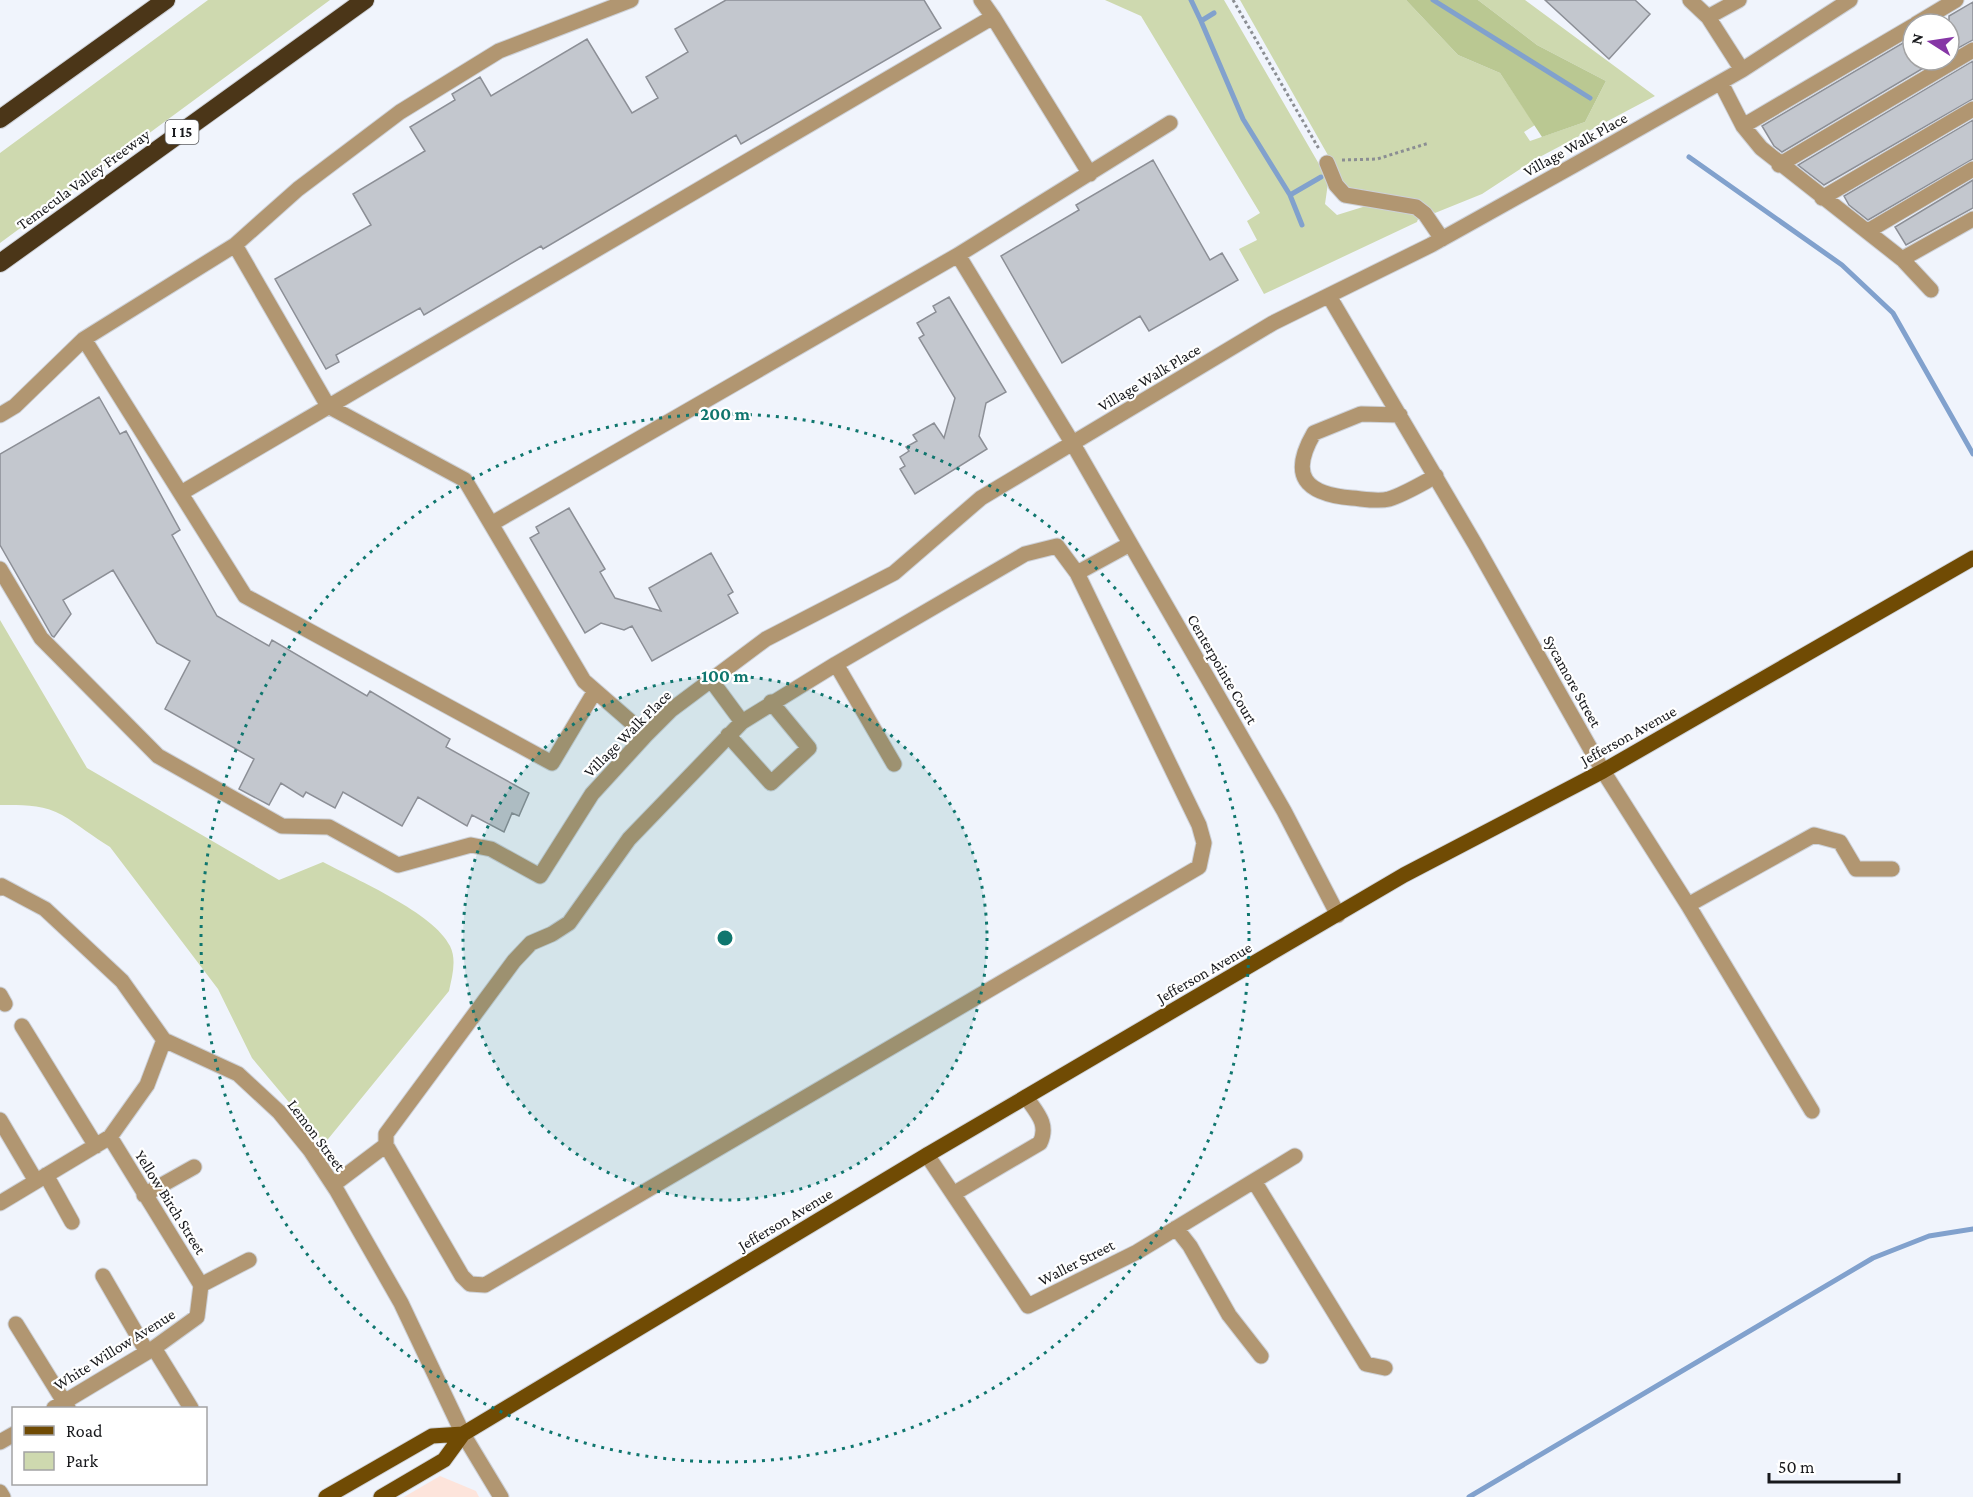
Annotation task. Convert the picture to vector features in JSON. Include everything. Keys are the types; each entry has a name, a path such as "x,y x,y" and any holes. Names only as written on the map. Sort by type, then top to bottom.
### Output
{"highway":[{"path":"0,120 166,0"},
{"name":"Temecula Valley Freeway","path":"0,263 365,0"}],"main road":[{"name":"Jefferson Avenue","path":"381,1497 444,1460 463,1434 927,1155 1404,875 1603,771 1973,558"},
{"name":"Jefferson Avenue","path":"326,1497 432,1436 463,1434"}],"street":[{"path":"0,415 15,406 84,339 235,246 298,189 400,112 499,51 631,0"},
{"path":"981,0 1090,174"},
{"path":"1690,0 1708,17 1742,70"},
{"path":"1708,17 1740,0"},
{"name":"Village Walk Place","path":"0,569 41,638 158,756 282,826 329,827 398,865 471,845 492,849 540,876 592,794 646,735 671,710 766,639 894,573 981,498 1274,323 1442,239 1721,83 1850,0"},
{"path":"1936,12 1956,0"},
{"path":"181,493 993,17"},
{"path":"1743,126 1901,33"},
{"path":"1779,165 1973,50"},
{"path":"1721,83 1743,126 1779,165 1868,231 1902,259 1931,290"},
{"path":"1822,198 1973,109"},
{"path":"491,524 958,255 1170,123"},
{"path":"1327,163 1336,185 1345,195 1416,207 1425,214 1442,239"},
{"path":"1868,231 1973,168"},
{"path":"1902,259 1973,219"},
{"path":"235,246 328,406 465,480 584,681 646,735"},
{"name":"Centerpointe Court","path":"958,255 1073,444 1284,811 1338,915"},
{"name":"Sycamore Street","path":"1329,296 1436,476 1603,771 1688,904 1812,1111"},
{"path":"84,339 245,596 552,763 595,691"},
{"path":"1400,415 1361,414 1314,433 1301,462 1305,478 1313,489 1323,493 1378,500 1389,499 1436,476"},
{"path":"1077,573 1130,544"},
{"path":"1057,546 1077,573 1199,825 1204,843 1199,867 485,1285 470,1284 462,1276 386,1145 386,1134 514,961 531,943 569,923 629,839 728,735 771,702 1025,554 1057,546"},
{"path":"836,664 894,764"},
{"path":"711,680 742,722"},
{"path":"728,735 771,783 809,748 771,702"},
{"path":"1688,904 1814,835 1840,842 1856,869 1892,869"},
{"name":"Lemon Street","path":"1,887 45,909 122,981 164,1040 238,1074 279,1112 310,1150 333,1185 401,1303 463,1434 501,1497"},
{"path":"22,1026 96,1146"},
{"path":"0,1203 110,1137 147,1085 164,1040"},
{"path":"953,1194 1040,1143 1045,1133 1043,1122 1026,1097"},
{"path":"0,1120 72,1222"},
{"name":"Yellow Birch Street","path":"110,1137 201,1285"},
{"path":"333,1185 386,1145"},
{"name":"Waller Street","path":"927,1155 1028,1306 1137,1252 1295,1156"},
{"path":"144,1195 194,1167"},
{"path":"1254,1181 1366,1364 1385,1368"},
{"path":"1176,1228 1190,1246 1229,1315 1261,1356"},
{"path":"201,1285 249,1260"},
{"path":"103,1276 190,1407"},
{"name":"White Willow Avenue","path":"62,1406 151,1350 197,1317 201,1285"},
{"path":"16,1324 62,1406"},
{"path":"0,1492 3,1497"}],"path":[{"path":"1233,0 1327,163 1377,159 1429,143"}],"shaded area":[{"path":"440,1476 476,1491 479,1497 404,1497"}],"green space":[{"path":"208,0 330,0 0,243 0,153"},
{"path":"1105,0 1224,0 1323,171 1328,183 1325,204 1337,215 1366,206 1414,212 1419,216 1417,222 1264,294 1239,249 1257,240 1247,221 1260,213 1141,16"},
{"path":"1240,0 1406,0 1458,55 1500,73 1535,125 1524,132 1530,141 1585,122 1606,81 1537,45 1478,0 1525,0 1655,96 1534,160 1482,194 1435,213 1415,199 1346,187"},
{"path":"1406,0 1478,0 1537,45 1606,81 1585,122 1542,137 1500,73 1458,55"},
{"path":"0,620 87,768 279,880 323,862 412,910 428,921 450,946 454,963 449,991 324,1144 252,1058 218,989 110,847 55,811 31,806 0,805"}],"building":[{"path":"726,0 924,0 941,28 741,144 736,135 543,249 541,246 424,315 420,308 336,355 339,362 326,369 275,279 371,225 353,194 425,151 410,127 455,100 452,94 480,77 491,96 587,39 632,113 658,98 646,77 688,52 675,29"},
{"path":"1545,0 1635,0 1650,14 1609,59"},
{"path":"1973,2 1973,40 1961,46 1961,12 1956,12"},
{"path":"1901,44 1901,72 1917,72 1782,152 1774,146 1762,126"},
{"path":"1973,61 1973,99 1824,185 1798,165 1954,72 1961,72 1961,68"},
{"path":"1973,120 1973,159 1868,220 1849,205 1844,196"},
{"path":"1153,160 1210,260 1222,253 1238,280 1149,331 1140,316 1062,363 1001,256 1079,210 1076,205"},
{"path":"1973,180 1973,208 1906,245 1895,227"},
{"path":"949,297 1006,392 986,403 979,436 987,449 915,494 900,469 905,466 900,457 909,451 906,447 917,441 913,435 934,423 944,438 955,398 919,338 924,335 917,323 936,312 933,306"},
{"path":"99,397 120,434 126,431 180,530 172,535 217,616 269,646 272,640 367,696 370,691 450,739 446,747 529,793 519,816 512,813 504,832 472,815 467,826 418,797 402,826 343,792 335,808 306,792 303,797 281,783 269,805 239,789 254,759 165,709 190,661 157,643 113,570 63,600 71,614 54,637 52,636 0,545 0,454"},
{"path":"569,508 605,569 600,572 615,598 661,611 649,588 711,553 733,592 728,595 738,613 652,661 632,626 624,630 601,623 585,633 530,538 539,533 536,527"}],"waterway":[{"path":"1191,0 1201,21"},
{"path":"1433,0 1590,98"},
{"path":"1214,13 1201,21 1243,119 1290,195 1302,225"},
{"path":"1689,157 1842,265 1893,313 1973,454"},
{"path":"1290,195 1321,177"},
{"path":"1469,1497 1873,1258 1929,1236 1973,1229"}]}
